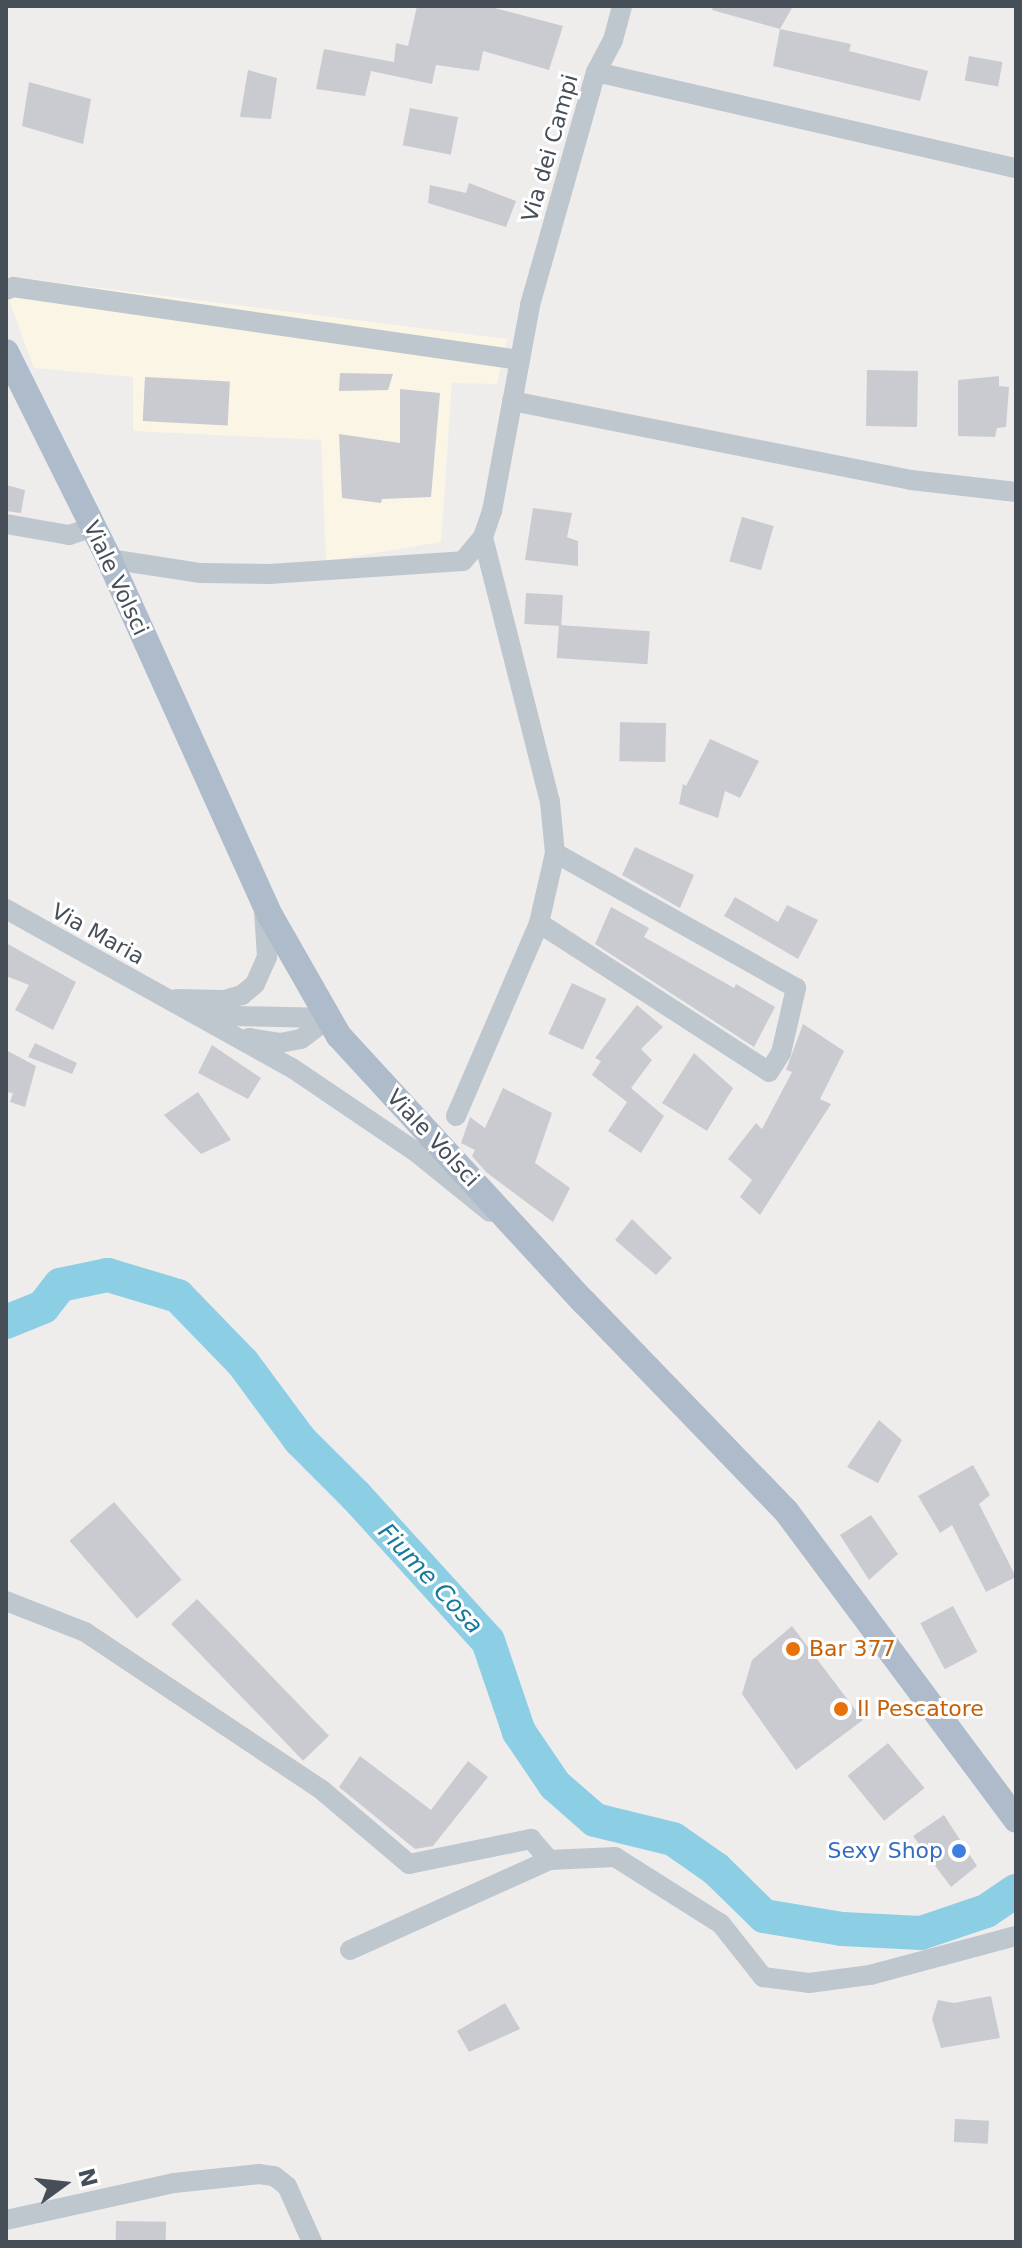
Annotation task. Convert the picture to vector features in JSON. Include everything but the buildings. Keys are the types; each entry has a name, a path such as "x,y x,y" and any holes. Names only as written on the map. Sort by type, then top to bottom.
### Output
{"main road":[{"name":"Viale Volsci","path":"6,352 109,559 263,899 339,1036 528,1241 786,1511 1016,1820"}],"street":[{"name":"Via dei Campi","path":"483,537 530,305 596,72 613,40 622,6"},
{"path":"596,72 1016,168"},
{"path":"6,290 13,287 519,360"},
{"path":"512,401 911,480 1016,492"},
{"path":"6,524 69,535 93,527"},
{"path":"109,559 201,573 269,574 463,561 483,537"},
{"path":"456,1116 539,923 555,853 550,802 483,537"},
{"path":"539,923 769,1072 781,1053 796,988 555,853"},
{"path":"168,998 224,1000 242,995 255,984 267,957 263,899"},
{"name":"Via Maria","path":"6,909 90,959 168,998"},
{"path":"168,998 236,1016 329,1018"},
{"path":"168,998 292,1068 377,1124 528,1241"},
{"path":"222,1030 259,1042 280,1043 301,1039 329,1018"},
{"path":"6,1601 85,1632 323,1791 409,1864 531,1839 549,1860"},
{"path":"350,1950 549,1860 615,1857 721,1924 763,1977 809,1983 870,1975 1016,1936"},
{"path":"6,2220 174,2183 259,2174 274,2176 287,2186 312,2242"}],"shaded area":[{"path":"6,276 507,339 497,384 452,383 441,542 326,561 321,440 133,431 133,377 34,368 6,292"}],"waterway":[{"name":"Fiume Cosa","path":"6,1322 43,1307 60,1285 108,1275 178,1296 243,1363 300,1440 356,1496 488,1641 519,1732 555,1785 595,1820 673,1839 716,1869 764,1916 842,1929 921,1933 986,1911 1016,1891"}],"place":[{"name":"Bar 377","path":"793,1649"},
{"name":"Il Pescatore","path":"841,1709"},
{"name":"Sexy Shop","path":"959,1851"}]}
